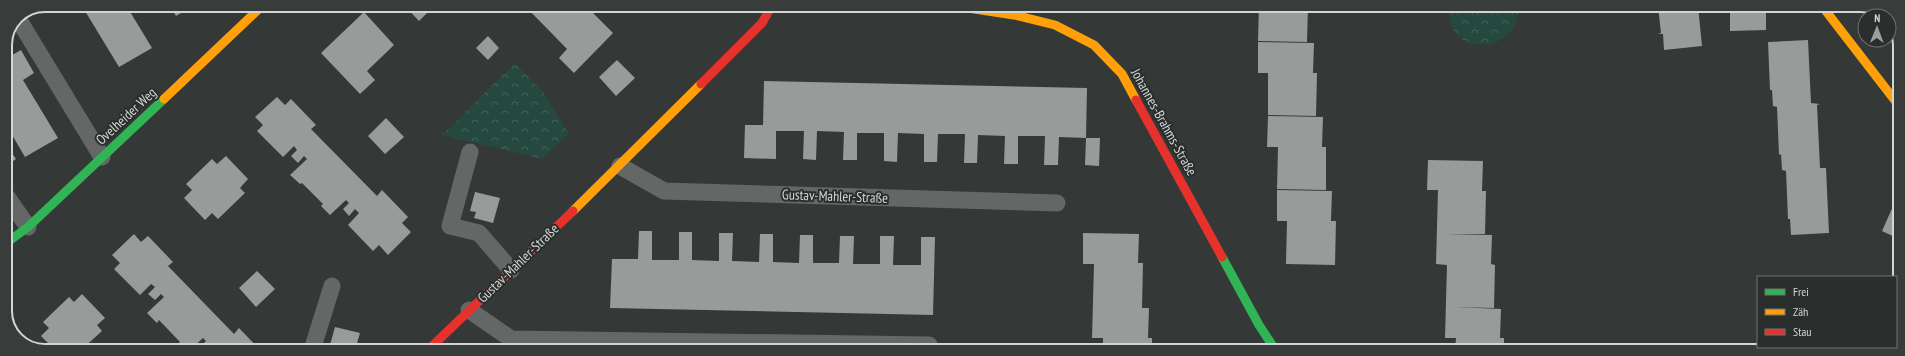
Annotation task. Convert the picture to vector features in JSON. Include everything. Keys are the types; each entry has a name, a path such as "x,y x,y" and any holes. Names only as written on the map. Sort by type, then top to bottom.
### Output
{"street":[{"name":"Ovelheider Weg","path":"12,239 28,227 256,12"},
{"name":"Gustav-Mahler-Straße","path":"434,344 620,166 762,23 768,12"},
{"name":"Johannes-Brahms-Straße","path":"999,12 1055,24 1094,45 1122,74 1259,325 1271,344"},
{"path":"1827,12 1893,98"}],"lane":[{"path":"21,23 102,157"},
{"path":"470,152 450,226 479,233 511,270"},
{"name":"Gustav-Mahler-Straße","path":"620,166 664,191 1057,203"},
{"path":"12,204 28,227"},
{"path":"314,344 332,286"},
{"name":"Gustav-Mahler-Straße","path":"469,310 511,339 859,344"}],"green space":[{"path":"1449,12 1518,12 1514,27 1508,34 1501,40 1483,45 1465,41 1457,35 1451,25"},
{"path":"515,63 544,93 569,134 542,159 442,135"}],"building":[{"path":"86,12 130,12 152,48 119,67"},
{"path":"174,12 183,12 176,16"},
{"path":"364,12 394,45 367,71 375,80 360,94 321,53"},
{"path":"411,12 428,12 419,21"},
{"path":"531,12 592,12 613,33 574,73 559,58 567,49"},
{"path":"1259,12 1308,12 1307,42 1258,41"},
{"path":"1659,12 1699,12 1702,46 1664,50 1663,34 1658,34 1661,33"},
{"path":"1730,12 1766,12 1766,30 1730,31"},
{"path":"488,36 499,48 488,60 476,48"},
{"path":"1808,40 1811,103 1820,104 1817,105 1820,168 1826,168 1829,233 1791,235 1790,219 1788,219 1786,171 1782,170 1781,154 1779,155 1777,107 1773,106 1772,90 1770,90 1768,42"},
{"path":"1258,42 1314,43 1313,73 1317,73 1316,116 1268,115 1268,73 1258,73"},
{"path":"21,50 34,73 23,80 58,138 25,157 12,135 12,55"},
{"path":"617,60 635,78 616,96 599,77"},
{"path":"764,81 1087,88 1086,138 1059,137 1058,165 1044,165 1045,136 1018,136 1018,164 1004,164 1005,136 978,135 977,163 964,163 965,134 938,134 937,162 924,162 924,134 898,133 897,162 884,161 884,133 857,133 857,160 843,160 844,132 817,131 816,160 803,159 804,131 776,131 776,159 744,158 745,125 763,125"},
{"path":"277,97 285,105 291,99 316,125 311,129 377,196 382,190 408,217 402,223 411,232 388,255 379,245 373,251 348,225 359,213 355,209 349,216 343,209 349,203 346,200 330,215 321,206 323,204 302,183 300,184 290,175 307,159 304,156 298,163 291,156 297,150 294,146 283,157 257,131 263,125 255,117"},
{"path":"1268,116 1323,117 1322,147 1326,147 1326,190 1277,189 1278,147 1267,147"},
{"path":"386,118 404,137 385,154 368,136"},
{"path":"1086,138 1100,138 1099,166 1085,165"},
{"path":"12,153 16,159 12,162"},
{"path":"226,156 248,179 240,188 245,193 218,219 212,213 205,220 184,198 192,190 186,184 212,159 217,164"},
{"path":"1428,160 1483,161 1482,191 1486,191 1485,234 1446,234 1492,235 1491,264 1495,265 1494,308 1455,307 1501,309 1500,338 1504,338 1504,344 1456,344 1456,338 1445,338 1447,265 1436,264 1438,190 1427,190"},
{"path":"1277,190 1332,191 1331,221 1336,221 1335,265 1286,264 1287,221 1277,221"},
{"path":"475,192 500,198 493,223 474,218 476,212 470,211"},
{"path":"1893,206 1893,236 1882,231"},
{"path":"639,231 652,231 652,260 679,260 679,232 692,232 692,260 719,261 719,233 733,233 732,261 759,262 760,234 773,234 773,262 799,263 800,235 813,235 813,263 839,263 840,236 854,236 853,264 880,264 880,236 894,236 893,265 921,265 921,237 935,237 933,315 610,308 612,259 638,259"},
{"path":"1083,233 1139,234 1138,263 1143,263 1142,308 1149,308 1148,338 1152,338 1152,344 1103,344 1103,338 1092,338 1094,264 1083,264"},
{"path":"134,234 141,242 148,236 173,262 168,266 234,334 239,328 254,344 203,344 206,341 203,338 196,344 177,344 180,342 159,320 157,323 147,313 164,297 161,294 155,300 148,294 155,287 151,284 140,295 114,269 120,263 112,255"},
{"path":"257,271 275,289 256,307 239,288"},
{"path":"82,294 105,318 97,325 102,331 88,344 49,344 41,336 49,328 43,322 69,297 74,302"},
{"path":"335,327 360,333 357,344 330,344"}],"traffic: fast":[{"path":"12,239 28,227 164,99"},
{"path":"1222,257 1259,325 1271,344"}],"traffic: slow":[{"path":"164,99 256,12"},
{"path":"994,12 1014,15 1055,25 1094,45 1122,74 1136,100"},
{"path":"1827,12 1893,98"},
{"path":"573,211 701,84"}],"traffic: jam":[{"path":"701,84 762,23 768,12"},
{"path":"1136,100 1222,257"},
{"path":"434,344 573,211"}]}
